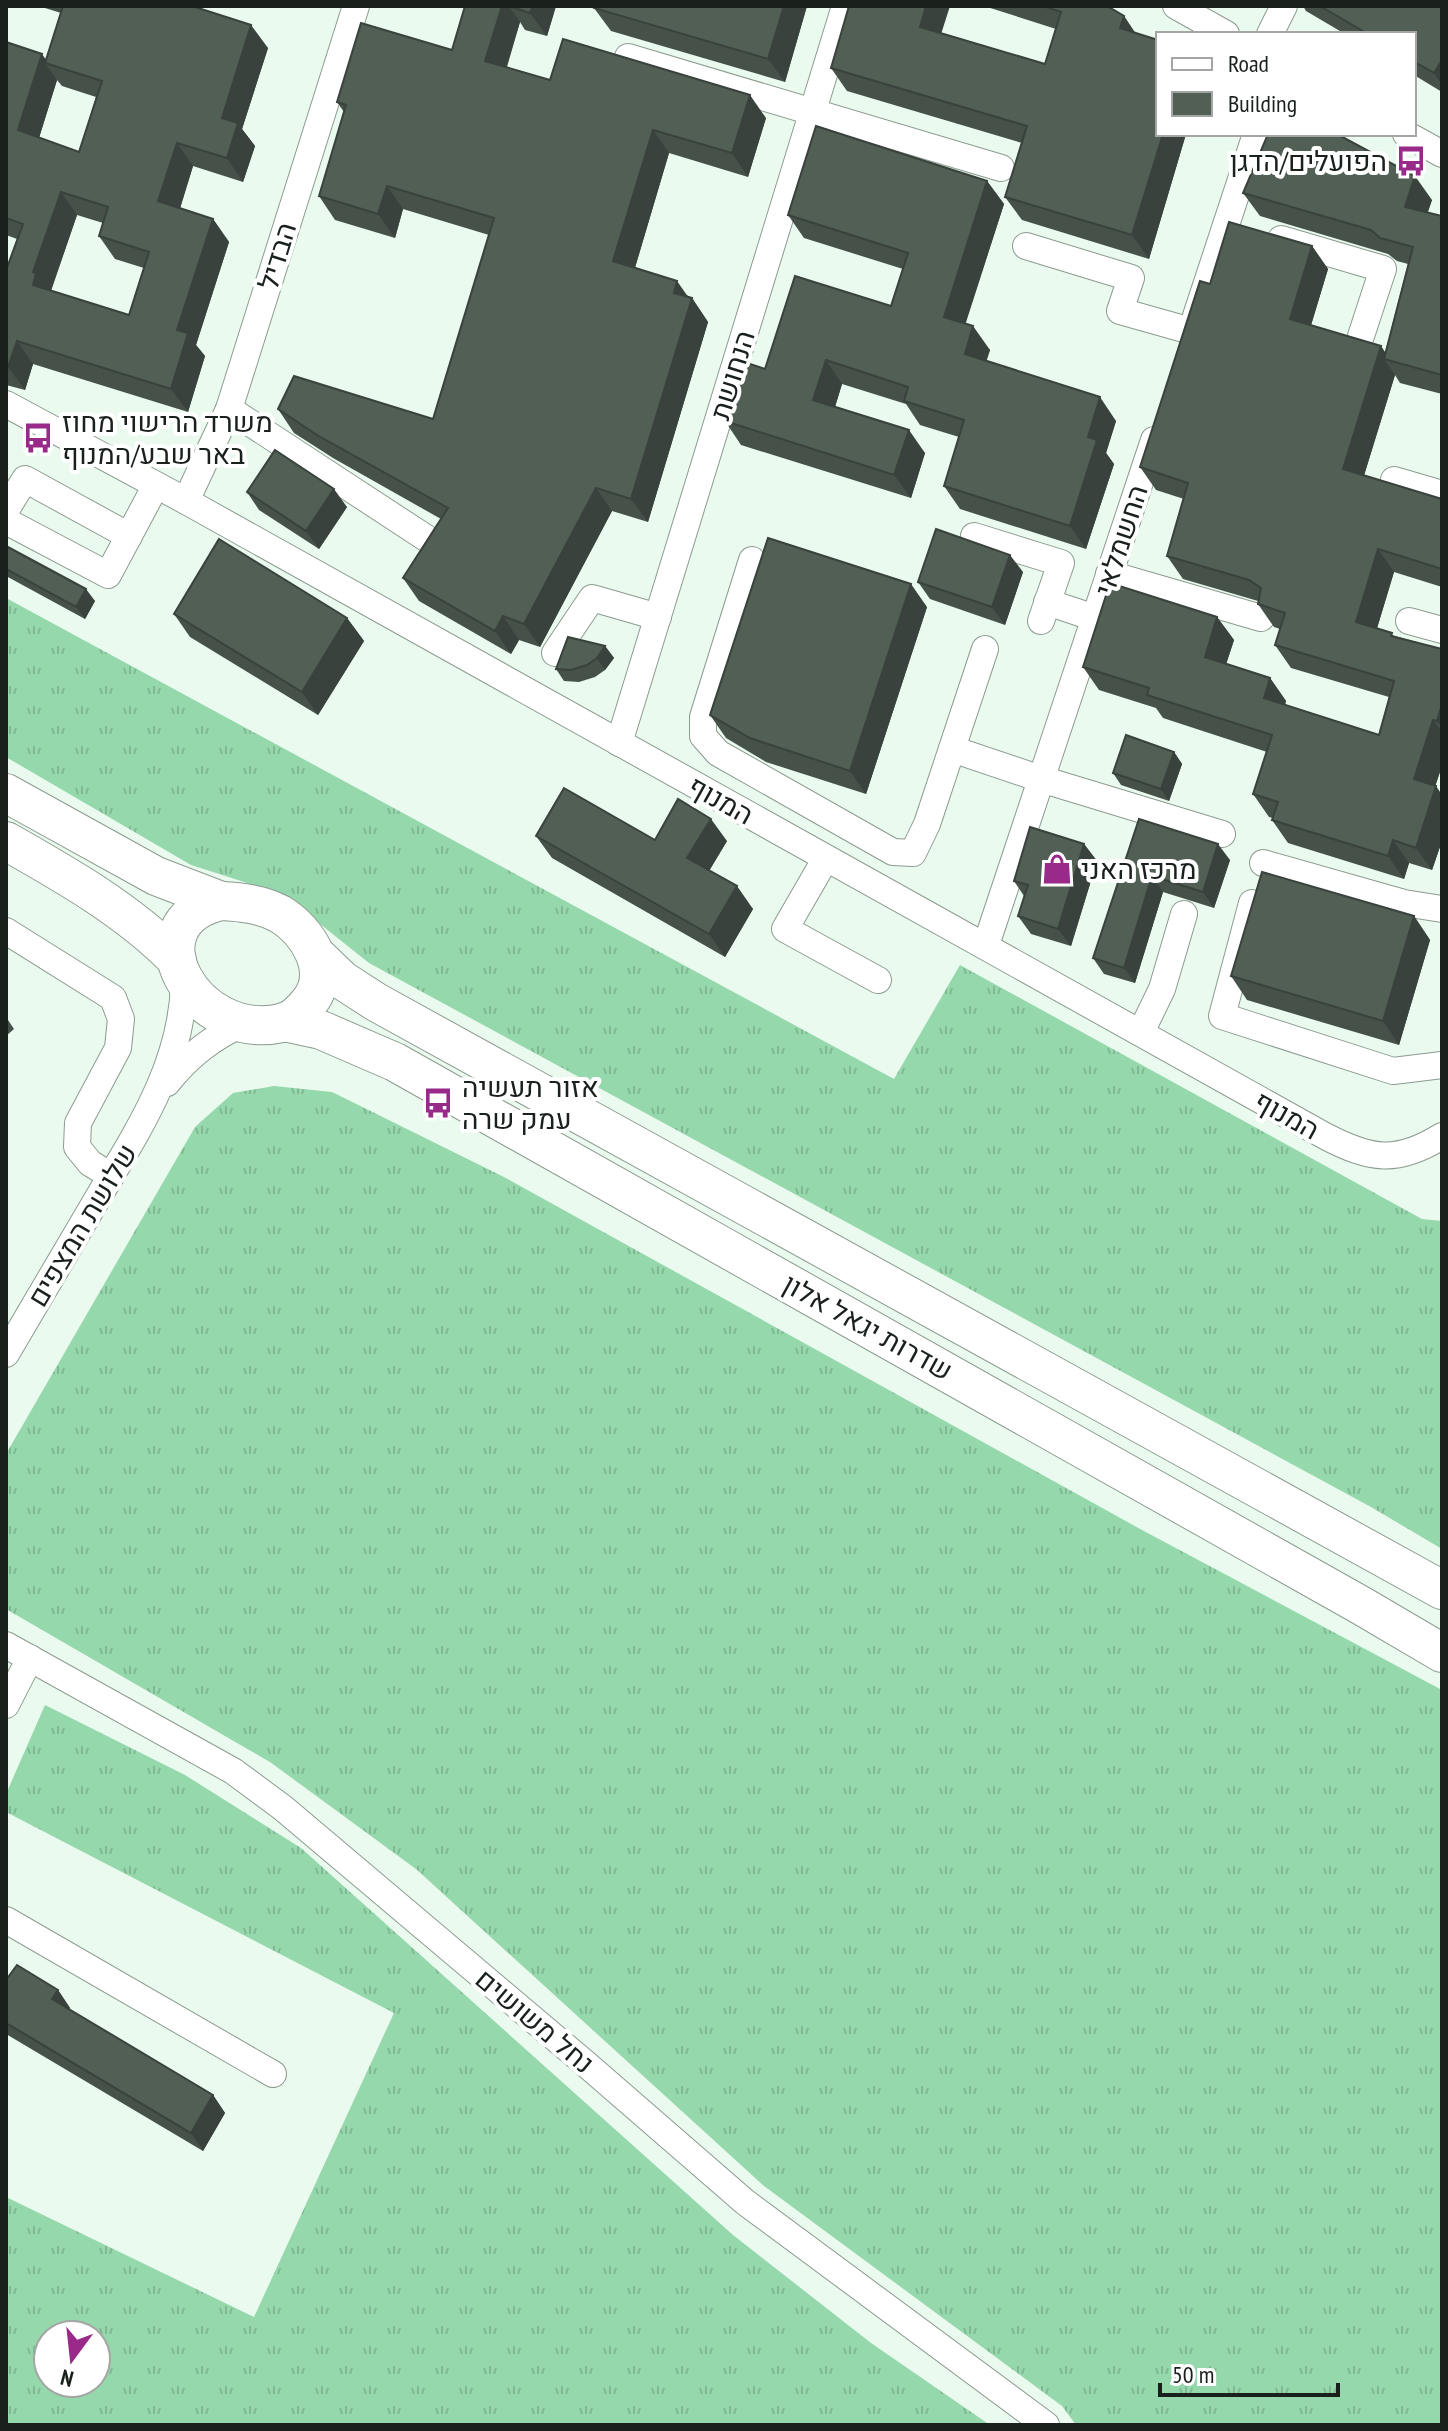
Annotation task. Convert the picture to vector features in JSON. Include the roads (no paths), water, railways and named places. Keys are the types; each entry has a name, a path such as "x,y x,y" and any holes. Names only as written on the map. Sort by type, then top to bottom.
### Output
{"highway":[{"path":"6,793 156,876 221,901"},
{"path":"6,841 111,905 155,937 195,997 212,1011 232,1020 257,1025 284,1022 299,1014 313,997 321,976 317,956 298,929 279,914 249,902 221,901 202,905 188,916 177,938 180,972"},
{"name":"שדרות יגאל אלון","path":"317,956 342,980 389,1010 1442,1590"},
{"name":"שדרות יגאל אלון","path":"284,1022 321,1030 359,1044 409,1069 1442,1653"}],"street":[{"name":"הבדיל","path":"186,501 229,409 356,6"},
{"name":"הנחושת","path":"619,743 845,6"},
{"path":"1271,32 1284,6"},
{"path":"1183,8 1223,32"},
{"path":"628,57 1001,168"},
{"path":"1181,360 1255,136"},
{"path":"1410,136 1442,154"},
{"path":"1227,223 1383,269 1361,336"},
{"path":"1026,246 1131,278 1120,311 1191,331"},
{"name":"המנוף","path":"6,404 186,501 1353,1151 1386,1156 1419,1151 1442,1136"},
{"path":"229,409 426,538"},
{"name":"החשמלאי","path":"986,945 1162,417"},
{"path":"6,510 25,479 129,536"},
{"path":"1394,480 1442,494"},
{"path":"6,521 108,575 156,485"},
{"path":"974,536 1061,563 1044,611 1095,618"},
{"path":"752,560 703,717 703,736 718,753 893,852 913,853 927,824 985,649"},
{"path":"1109,574 1261,618"},
{"path":"555,653 592,598 658,617"},
{"path":"1409,621 1442,630"},
{"path":"952,749 1222,834"},
{"path":"826,858 785,929 878,980"},
{"path":"1263,863 1404,903 1442,909"},
{"path":"1252,903 1222,1016 1393,1071 1442,1065"},
{"path":"1141,1032 1162,989 1184,914"},
{"path":"6,931 113,998 121,1019 118,1048 78,1123 77,1147 90,1163 111,1176"},
{"name":"שלושת המצפים","path":"157,1096 178,1033 183,1005 180,972"},
{"name":"שלושת המצפים","path":"6,1354 157,1096 196,1051 246,1022"},
{"name":"נחל משושים","path":"6,1645 233,1771 331,1849 745,2202 1046,2425"},
{"path":"6,1705 30,1658"},
{"path":"6,1920 273,2074"}],"place":[{"name":"הפועלים/הדגן","path":"1411,161"},
{"name":"משרד הרישוי מחוז באר שבע/המנוף","path":"38,438"},
{"name":"מרכז האני","path":"1057,869"},
{"name":"אזור תעשיה עמק שרה","path":"438,1103"}]}
